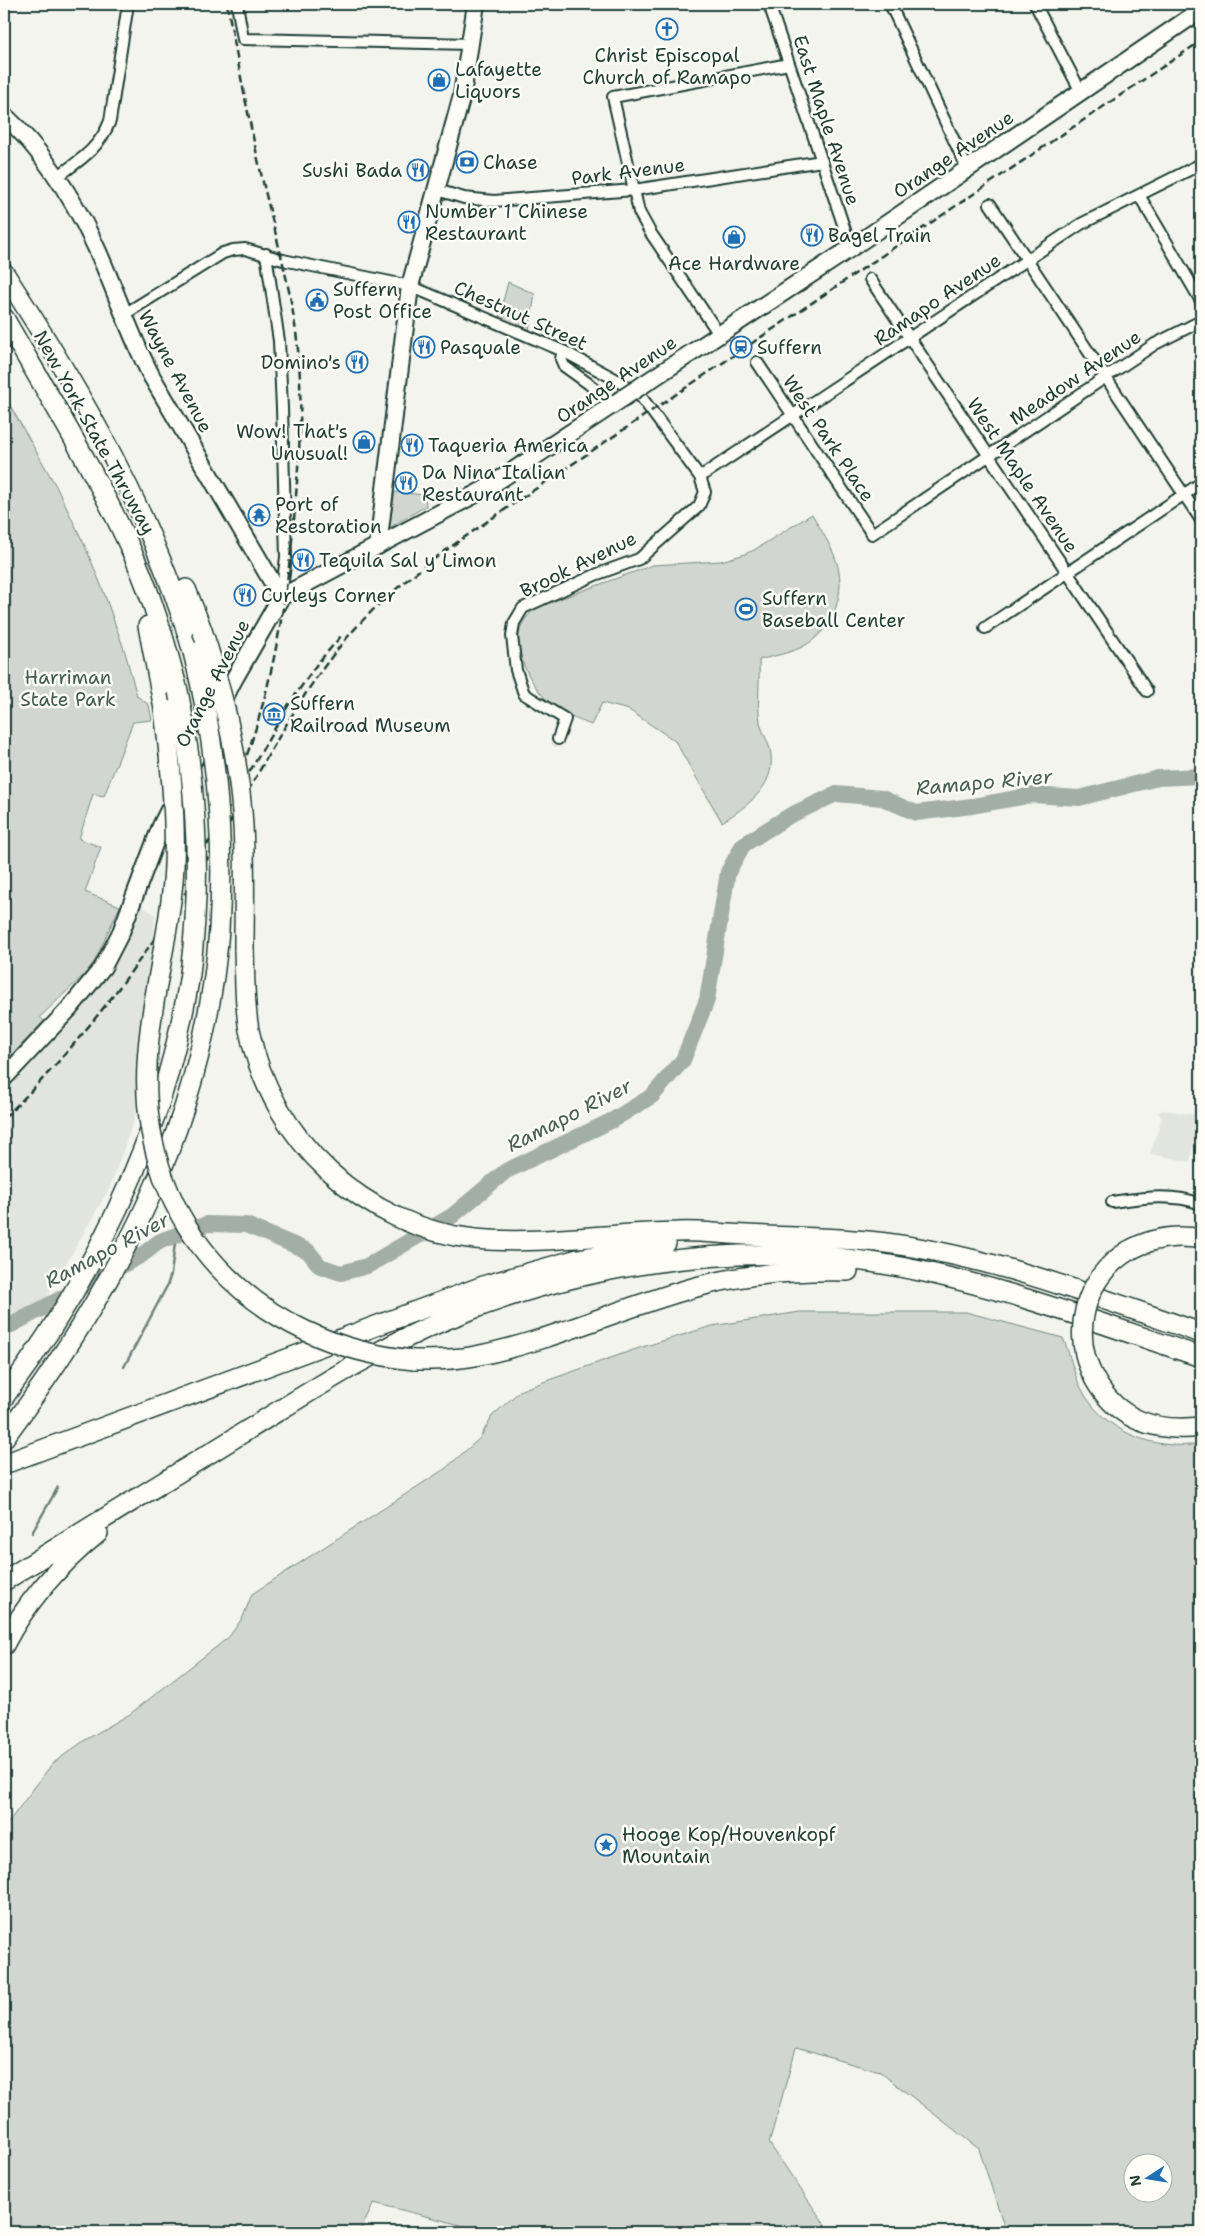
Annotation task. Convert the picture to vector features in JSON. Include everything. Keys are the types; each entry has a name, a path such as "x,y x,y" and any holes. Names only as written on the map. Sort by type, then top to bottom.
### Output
{"highway":[{"name":"New York State Thruway","path":"4,274 48,344 136,501 177,598 193,652 207,713 218,793 222,866 219,930 211,1001 195,1073 174,1141 136,1229 77,1334 4,1438"},
{"name":"New York State Thruway","path":"4,318 75,440 119,524 139,569 161,627 178,691 190,764 197,842 196,907 190,974 177,1042 158,1111 133,1177 111,1223 70,1298 30,1362 4,1398"},
{"path":"96,427 125,469 158,525 176,564 202,630 224,704 238,777 243,831 244,949 248,1022 265,1081 280,1110 307,1149 330,1173 354,1193 396,1217 427,1228 457,1236 490,1240 525,1240 676,1232 801,1236 871,1242 941,1253 1045,1281 1201,1333"},
{"path":"119,524 150,633 164,709 172,789 174,865 170,914 150,1031 146,1080 151,1129 166,1180 179,1210 196,1239 216,1265 254,1301 282,1320 327,1341 359,1352 414,1360 453,1359 493,1352 684,1290 755,1275 802,1271 845,1271 904,1275 972,1284"},
{"path":"4,1464 515,1276 611,1252 730,1234"},
{"path":"1201,1239 1181,1237 1147,1242 1128,1251 1112,1263 1092,1288 1084,1312 1082,1336 1084,1352 1095,1380 1113,1404 1142,1422 1168,1429 1201,1427"},
{"path":"4,1581 351,1367 421,1331 498,1300 582,1276 678,1260 774,1256 868,1262 972,1284 1054,1308 1201,1357"},
{"path":"4,1645 32,1599 71,1556 99,1533 198,1461"}],"main road":[{"path":"378,546 410,286 462,94 476,4"},
{"name":"Orange Avenue","path":"4,1078 69,1009 103,966 121,932 161,826 233,681 281,597 487,488 851,248 1201,10"},
{"name":"Wayne Avenue","path":"4,115 34,147 57,178 94,242 123,315 152,377 281,597"}],"street":[{"path":"57,178 92,150 104,137 110,122 128,4"},
{"path":"237,4 243,39 471,44"},
{"name":"East Maple Avenue","path":"769,4 851,248"},
{"path":"890,4 967,168"},
{"path":"1035,4 1081,92"},
{"path":"719,334 650,232 639,212 618,96 790,64"},
{"name":"Park Avenue","path":"437,190 464,198 494,201 634,190 822,161"},
{"name":"Ramapo Avenue","path":"700,477 1081,224 1201,164"},
{"path":"1139,195 1201,301"},
{"path":"990,204 1201,520"},
{"name":"Chestnut Street","path":"123,315 223,253 245,249 410,286 563,351 615,379 642,398 700,477"},
{"path":"266,254 279,341 282,408 286,557 281,597"},
{"name":"West Maple Avenue","path":"870,279 1146,692"},
{"name":"Meadow Avenue","path":"872,534 1155,344 1201,321"},
{"path":"563,351 562,359 564,366 618,402"},
{"name":"West Park Place","path":"757,362 872,534"},
{"name":"Brook Avenue","path":"558,739 565,719 524,694 516,670 512,636 514,623 523,608 595,575 639,559 699,506 705,492 700,477"},
{"path":"985,628 1201,483"},
{"path":"1112,1202 1163,1197 1201,1204"}],"shaded area":[{"path":"133,901 155,914 149,1004 135,1117 110,1187 39,1311 4,1329 4,1078 69,1009"},
{"path":"1163,1110 1200,1115 1190,1162 1150,1154 1162,1117 1158,1113"}],"green space":[{"path":"508,282 535,294 529,331 499,317"},
{"name":"Harriman State Park","path":"4,395 56,486 85,546 125,652 137,696 149,705 152,720 133,722 104,796 93,794 79,839 101,847 85,892 120,906 92,967 40,1017 44,1021 7,1060 4,1058"},
{"path":"395,492 425,495 426,506 389,528"},
{"path":"812,514 831,549 839,571 839,596 835,610 823,630 807,644 787,653 759,660 759,715 761,726 768,742 771,766 764,786 757,795 722,822 675,741 629,710 602,703 591,725 570,717 551,704 535,686 523,664 519,641 522,624 535,608 653,565 721,561 742,555 754,550"},
{"path":"800,1312 966,1312 1063,1338 1081,1388 1103,1416 1117,1427 1149,1441 1166,1444 1201,1444 1201,2232 1006,2232 979,2149 880,2072 796,2048 769,2143 830,2232 488,2232 374,2203 360,2232 4,2232 4,1828 52,1764 85,1740 130,1714 229,1637 243,1617 252,1594 446,1468 480,1438 492,1416 521,1390 636,1349 712,1326"}],"waterway":[{"name":"Ramapo River","path":"4,1329 142,1255 160,1241 207,1224 246,1225 308,1251 320,1266 341,1273 367,1266 452,1216 506,1171 611,1121 652,1096 683,1060 707,1000 728,872 743,845 789,816 836,794 882,798 916,813 972,806 1033,795 1079,798 1158,778 1201,776"},
{"path":"124,1367 167,1286 171,1274 176,1236"},
{"path":"32,1533 58,1487"}],"railway":[{"path":"227,4 263,183 291,300 299,359 300,400 294,520 279,634 261,709 237,781"},
{"path":"4,1118 67,1051 125,980 203,866 306,693 343,642 382,602 419,570 478,528 1201,41"},
{"path":"207,845 289,704 317,664 342,635"}],"place":[{"name":"Christ Episcopal Church of Ramapo","path":"667,29"},
{"name":"Lafayette Liquors","path":"439,80"},
{"name":"Chase","path":"467,162"},
{"name":"Sushi Bada","path":"418,170"},
{"name":"Number 1 Chinese Restaurant","path":"409,222"},
{"name":"Bagel Train","path":"812,235"},
{"name":"Ace Hardware","path":"734,237"},
{"name":"Suffern Post Office","path":"317,300"},
{"name":"Pasquale","path":"424,347"},
{"name":"Suffern","path":"741,347"},
{"name":"Domino's","path":"357,362"},
{"name":"Wow! That's Unusual!","path":"364,442"},
{"name":"Taqueria America","path":"412,445"},
{"name":"Da Nina Italian Restaurant","path":"406,483"},
{"name":"Port of Restoration","path":"259,515"},
{"name":"Tequila Sal y Limon","path":"303,560"},
{"name":"Curleys Corner","path":"245,595"},
{"name":"Suffern Baseball Center","path":"746,609"},
{"name":"Suffern Railroad Museum","path":"274,714"},
{"name":"Hooge Kop/Houvenkopf Mountain","path":"606,1845"}]}
